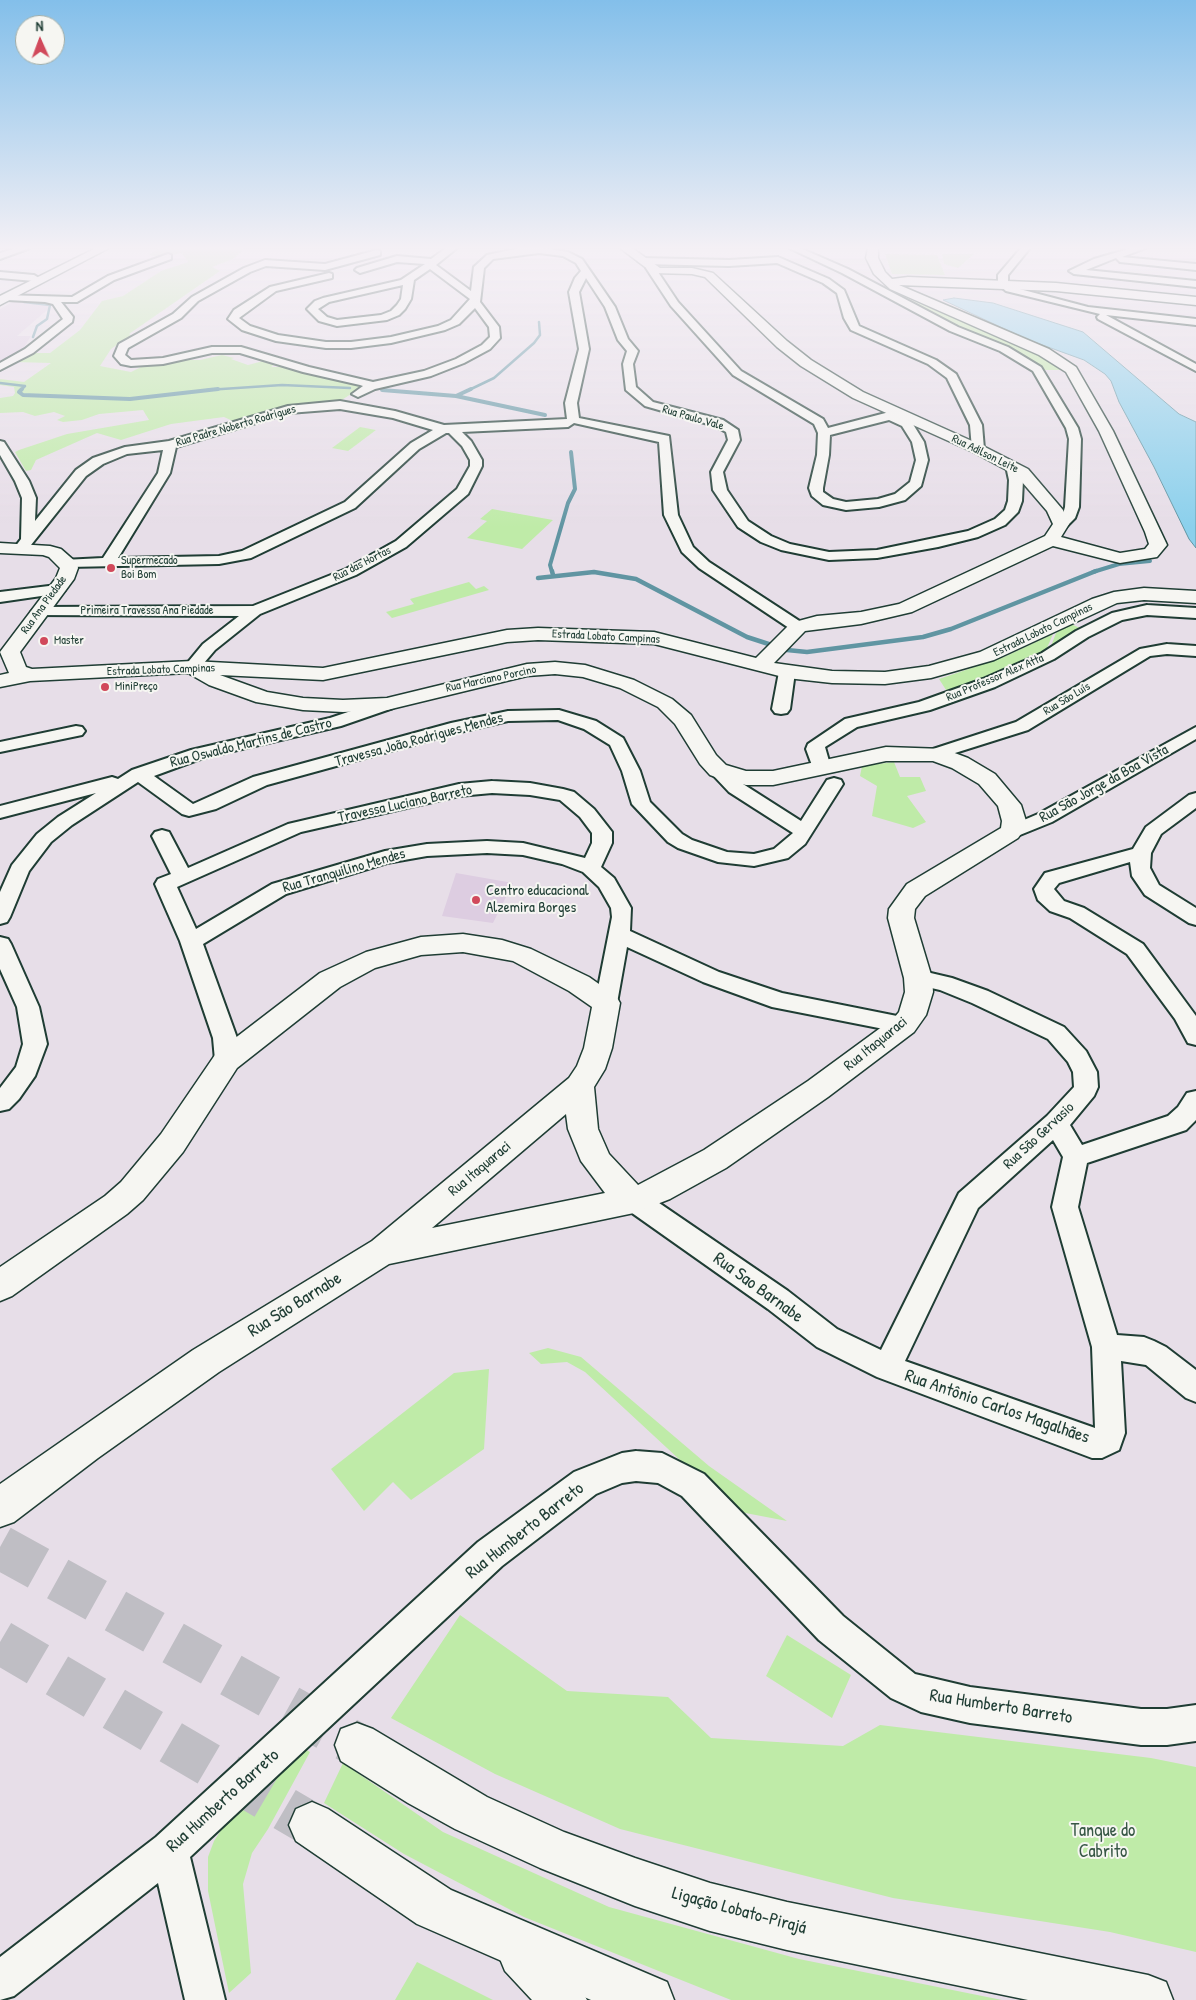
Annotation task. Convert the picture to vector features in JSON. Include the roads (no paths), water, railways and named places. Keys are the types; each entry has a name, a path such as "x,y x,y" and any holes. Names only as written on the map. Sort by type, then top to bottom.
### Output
{"street":[{"path":"0,367 29,352 42,341"},
{"path":"131,341 123,346 119,356 125,362 163,361 212,350 241,350 307,370 364,382 371,386"},
{"path":"241,341 245,347 241,350"},
{"path":"300,341 326,345 357,345 382,341"},
{"path":"340,406 371,386 427,374 460,361 486,347 492,341"},
{"path":"574,422 571,403 584,349 583,341"},
{"name":"Rua Paulo Vale","path":"625,341 634,351 628,364 630,388 649,404 719,423 727,427 734,434 734,440 720,465 717,479 720,490 736,516 752,531 766,539 805,552 829,556 877,554 938,543 973,534 1000,522 1011,512 1015,501 1016,480 1012,466"},
{"path":"709,341 737,372 819,422 824,432 817,492 828,502 838,505 879,503 900,497 916,483 922,460 918,442 907,424 894,415 824,432"},
{"name":"Rua Adilson Leite","path":"779,341 806,362 894,415 978,449 1012,466 1030,479 1055,510 1061,524"},
{"path":"885,341 932,362 952,376 976,425 978,449"},
{"path":"760,666 798,627 817,622 861,618 905,608 1051,540 1061,524 1070,515 1075,439 1072,428 1037,369 1004,349 986,341"},
{"path":"1019,341 1044,352 1064,364 1075,376 1106,431 1154,532 1158,545 1151,553 1120,558 1051,540"},
{"path":"1146,341 1196,368"},
{"name":"Rua Padre Noberto Rodrigues","path":"25,543 87,467 125,451 170,445 288,410 340,406 395,415 447,429 497,428 574,422 664,439 671,515 687,549 704,565 798,627"},
{"path":"649,435 696,417"},
{"path":"68,563 219,560 246,555 350,505 415,446 447,429"},
{"name":"Rua das Hortas","path":"192,667 209,646 254,611 351,572 400,544 463,491 476,466 476,460 467,444 447,429"},
{"path":"0,435 4,436 0,439"},
{"path":"0,445 22,481 29,498 25,543"},
{"path":"108,562 164,473 170,445"},
{"name":"Rua Ana Piedade","path":"0,548 25,543 55,553 68,563 68,573 10,652 18,671 30,675"},
{"path":"0,597 56,590"},
{"name":"Estrada Lobato Campinas","path":"0,681 30,675 192,667 311,674 337,672 507,636 538,634 663,639 787,672 858,678 886,678 930,672 1007,648 1098,603 1114,598 1144,594 1196,597"},
{"name":"Rua Professor Alex Atta","path":"828,776 815,749 817,744 851,723 924,706 989,683 1048,656 1082,634 1117,616 1146,610 1196,613"},
{"name":"Primeira Travessa Ana Piedade","path":"40,612 254,611"},
{"name":"Rua São Luís","path":"936,754 1022,726 1146,652 1167,649 1196,651"},
{"name":"Rua Marciano Porcino","path":"192,667 216,681 244,693 280,702 334,706 387,704 527,670 555,668 586,671 628,684 665,703 683,720 708,759 718,770"},
{"path":"781,709 787,672"},
{"name":"Rua Oswaldo Martins de Castro","path":"0,917 19,870 44,838 65,821 134,776 197,754 334,722 387,704"},
{"name":"Travessa João Rodrigues Mendes","path":"134,776 189,810 209,805 260,780 457,727 508,716 559,715 583,722 604,732 617,742 631,771 641,804 675,838 685,844 725,858 754,860 780,854 803,834 828,776"},
{"path":"0,747 76,731"},
{"name":"Rua São Jorge da Boa Vista","path":"1010,832 1045,818 1196,732"},
{"path":"718,770 739,777 828,776 886,754 936,754 953,759 972,770 1001,793 1012,812 1014,821 1010,832"},
{"path":"718,770 736,788 803,834"},
{"path":"0,812 134,776"},
{"name":"Travessa Luciano Barreto","path":"174,880 295,828 460,790 492,788 530,788 567,796 587,813 602,832 602,843 590,868"},
{"path":"1196,800 1157,827 1141,853 1140,868 1146,883 1167,901 1196,918"},
{"name":"Rua Itaquaraci","path":"634,1200 660,1190 715,1159 818,1089 904,1025 916,1005 919,992 918,978 901,918 902,910 908,899 916,890 1010,832"},
{"path":"162,836 191,941 225,1038 227,1060"},
{"name":"Rua Tranquilino Mendes","path":"191,941 279,889 310,878 405,853 427,850 506,847 568,859 590,868 607,882 620,908 620,935 598,1048 590,1069 579,1086"},
{"path":"1141,853 1052,878 1044,889 1045,895 1057,906 1077,913 1135,949 1184,1014 1196,1037"},
{"path":"620,935 711,977 756,994 780,1001 904,1025"},
{"path":"0,1286 116,1205 132,1191 172,1144 227,1060 330,980 366,961 421,946 463,943 502,949 522,955 579,984 606,1003"},
{"path":"0,944 28,1007 35,1044 27,1070 10,1093 0,1102"},
{"name":"Rua São Gervasio","path":"887,1368 968,1201 1056,1123 1082,1096 1086,1087 1085,1072 1069,1045 1056,1033 980,997 944,983 918,978"},
{"path":"579,1086 582,1129 589,1147 613,1180 634,1200"},
{"name":"Rua Itaquaraci","path":"381,1252 579,1086"},
{"path":"1056,1123 1076,1157 1177,1123 1187,1114 1196,1100"},
{"name":"Rua Antônio Carlos Magalhães","path":"887,1368 1092,1443 1102,1443 1108,1440 1110,1433 1106,1347 1065,1207 1076,1157"},
{"name":"Rua São Barnabe","path":"0,1508 85,1445 206,1362 381,1252 634,1200"},
{"name":"Rua Sao Barnabe","path":"634,1200 778,1300 827,1338 887,1368"},
{"path":"1106,1347 1144,1350 1196,1388"},
{"name":"Rua Humberto Barreto","path":"0,1982 169,1850 490,1554 585,1483 605,1474 636,1466 662,1468 693,1485 831,1628 903,1686 921,1694 970,1705 1142,1727 1167,1727 1196,1723"},
{"name":"Ligação Lobato-Pirajá","path":"356,1745 424,1788 471,1813 556,1852 644,1885 710,1906 787,1926 1148,2000"},
{"path":"312,1824 434,1907 649,2000"},
{"path":"169,1850 205,2000"},
{"path":"509,1940 554,1987 562,2000"}],"water":[{"path":"1032,341 1094,341 1179,414 1196,422 1196,548 1189,539 1154,467 1119,402 1111,381 1105,374 1084,360"}],"waterway":[{"path":"469,390 494,378 535,341"},
{"path":"0,383 25,386 19,392 23,395 130,399 212,390"},
{"path":"212,390 282,385 350,388"},
{"path":"212,390 218,389"},
{"path":"456,396 471,389"},
{"path":"207,390 212,390"},
{"path":"382,390 456,396"},
{"path":"456,396 545,415"},
{"path":"552,572 550,565 568,503 575,489 571,452"},
{"path":"1095,571 1119,564 1150,561"},
{"path":"552,571 553,575"},
{"path":"538,578 594,572 636,579 747,637 787,650 807,652 923,637 951,629 1095,571"}],"tunnel":[{"path":"0,1547 357,1745"},
{"path":"0,1642 312,1825"}],"place":[{"name":"Supermecado Boi Bom","path":"111,568"},
{"name":"Master","path":"44,641"},
{"name":"MiniPreço","path":"105,687"},
{"name":"Centro educacional Alzemira Borges","path":"476,900"}],"park label":[{"name":"Tanque do Cabrito","path":"1103,1841"}]}
